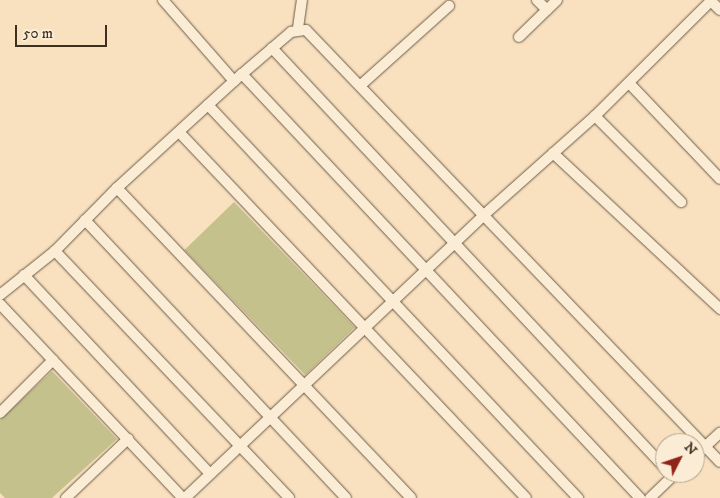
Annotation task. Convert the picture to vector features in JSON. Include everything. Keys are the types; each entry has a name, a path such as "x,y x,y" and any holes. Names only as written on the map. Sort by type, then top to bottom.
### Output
{"street":[{"path":"163,0 428,269 640,498"},
{"path":"0,295 55,251 117,188 238,78 298,28 302,0"},
{"path":"537,0 547,10"},
{"path":"519,37 557,0"},
{"path":"0,304 184,498 485,214 586,125 711,0 720,10"},
{"path":"362,84 449,6"},
{"path":"298,28 306,30 362,84 708,445 720,462"},
{"path":"272,48 456,242 655,457"},
{"path":"629,83 720,179"},
{"path":"208,105 395,300 578,498"},
{"path":"595,116 681,202"},
{"path":"179,132 367,327 526,498"},
{"path":"557,150 720,309"},
{"path":"117,188 411,498"},
{"path":"85,220 346,498"},
{"path":"55,251 289,498"},
{"path":"24,275 210,474"},
{"path":"0,413 53,360"},
{"path":"705,448 720,433"},
{"path":"66,498 128,439"},
{"path":"650,498 664,483"}],"shaded area":[{"path":"234,202 355,327 305,375 184,250"},
{"path":"52,371 117,439 52,498 5,498 0,493 0,420"}]}
